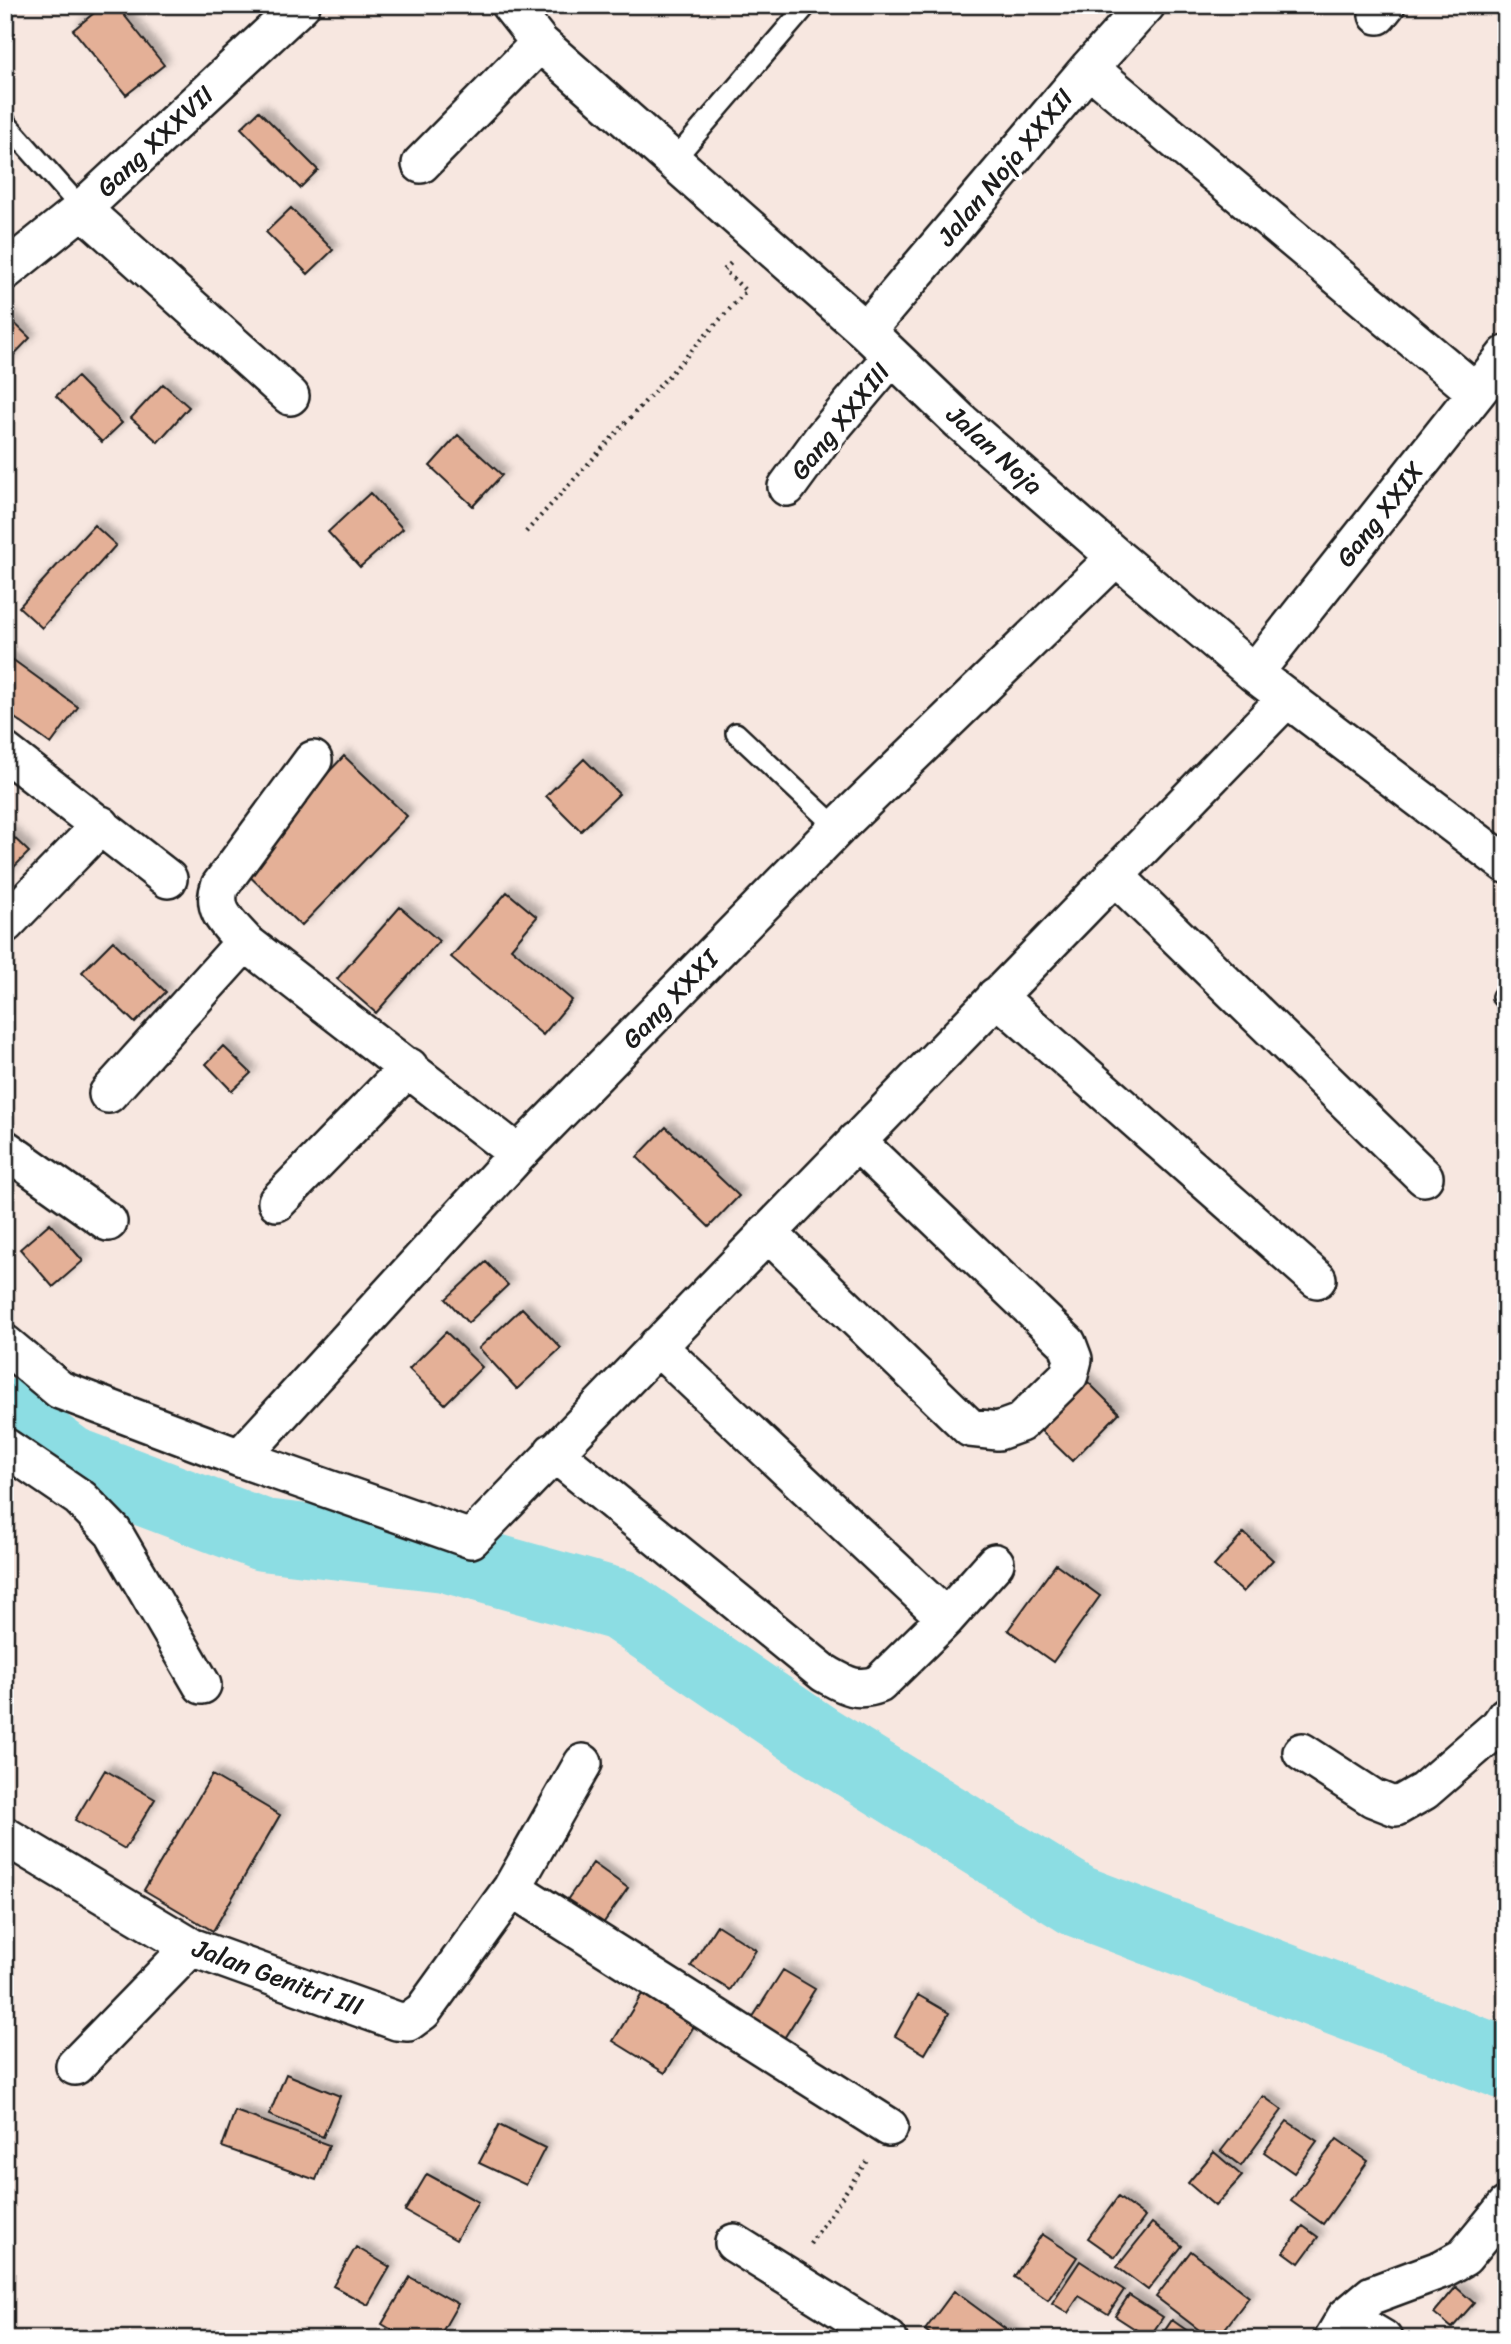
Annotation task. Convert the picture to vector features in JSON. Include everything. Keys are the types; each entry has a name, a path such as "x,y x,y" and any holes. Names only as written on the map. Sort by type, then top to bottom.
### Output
{"street":[{"name":"Gang XXXVII","path":"5,271 82,209 301,5"},
{"name":"Jalan Noja","path":"510,5 540,43 866,331 961,422 1116,557 1254,673 1506,864"},
{"name":"Jalan Noja XXXII","path":"866,331 1088,68 1146,5"},
{"path":"421,164 540,43"},
{"path":"1088,68 1476,392"},
{"path":"82,209 290,396"},
{"name":"Gang XXIX","path":"1254,673 1506,355"},
{"name":"Gang XXXIII","path":"787,486 822,439 892,356"},
{"name":"Gang XXXI","path":"240,1458 518,1154 837,828 1116,557"},
{"path":"5,1345 60,1390 240,1458 471,1539 1287,698"},
{"path":"5,752 168,879"},
{"path":"313,760 220,886 215,900 220,914 245,942 518,1154"},
{"path":"5,924 101,825"},
{"path":"1114,875 1424,1177"},
{"path":"107,1094 245,942"},
{"path":"996,996 1317,1279"},
{"path":"277,1202 409,1067"},
{"path":"767,1232 970,1428 998,1431 1020,1423 1069,1375 1073,1359 1067,1343 856,1141"},
{"path":"5,1149 108,1222"},
{"path":"657,1346 946,1618"},
{"path":"5,1447 80,1498 113,1532 202,1685"},
{"path":"553,1452 824,1672 853,1689 866,1689 879,1684 946,1618 995,1563"},
{"path":"1302,1752 1373,1798 1396,1807 1424,1791 1499,1726 1506,1716"},
{"name":"Jalan Genitri III","path":"5,1836 191,1947 397,2021 408,2022 424,2011 512,1888 583,1763"},
{"path":"512,1888 889,2127"},
{"path":"75,2066 191,1947"},
{"path":"1340,2328 1377,2291 1441,2269 1464,2257 1506,2206"},
{"path":"734,2243 888,2339"},
{"path":"1340,2328 1383,2339"}],"lane":[{"path":"674,160 807,5"},
{"path":"5,122 82,209"},
{"path":"736,733 837,828"}],"path":[{"path":"526,532 746,291 724,270 756,235"},
{"path":"788,2276 889,2127"}],"building":[{"path":"104,5 116,5 164,65 126,95 73,30"},
{"path":"259,111 318,170 300,188 241,128"},
{"path":"291,208 333,250 308,274 266,232"},
{"path":"5,314 30,338 5,364"},
{"path":"77,377 122,423 102,442 56,396"},
{"path":"163,384 189,407 158,442 131,418"},
{"path":"458,435 502,475 473,506 430,466"},
{"path":"370,493 403,529 360,567 328,532"},
{"path":"94,525 116,545 42,628 19,607"},
{"path":"5,654 78,707 51,744 5,711"},
{"path":"344,756 407,816 301,926 239,866"},
{"path":"584,759 619,794 581,831 546,796"},
{"path":"5,829 29,852 5,876"},
{"path":"507,892 537,917 511,948 572,1000 543,1035 451,957"},
{"path":"400,907 439,941 376,1013 337,979"},
{"path":"113,941 166,992 135,1023 82,972"},
{"path":"223,1046 251,1073 232,1091 206,1064"},
{"path":"666,1127 739,1196 709,1227 637,1157"},
{"path":"50,1223 83,1261 53,1287 20,1249"},
{"path":"486,1262 508,1285 468,1323 446,1299"},
{"path":"522,1308 561,1348 517,1389 479,1348"},
{"path":"446,1332 482,1367 445,1404 409,1369"},
{"path":"1082,1376 1119,1413 1072,1461 1034,1424"},
{"path":"1244,1533 1273,1560 1243,1592 1214,1566"},
{"path":"1056,1564 1100,1596 1053,1662 1008,1630"},
{"path":"105,1770 155,1799 125,1849 75,1820"},
{"path":"212,1775 280,1815 213,1931 144,1890"},
{"path":"593,1863 628,1888 602,1925 567,1900"},
{"path":"717,1925 756,1950 730,1990 691,1966"},
{"path":"783,1970 815,1989 781,2043 749,2023"},
{"path":"642,1994 694,2026 665,2073 613,2041"},
{"path":"918,1995 949,2013 925,2054 895,2036"},
{"path":"286,2074 340,2096 323,2137 269,2115"},
{"path":"1263,2096 1282,2110 1241,2166 1221,2151"},
{"path":"235,2111 329,2145 316,2180 222,2147"},
{"path":"1287,2121 1317,2141 1294,2173 1264,2152"},
{"path":"499,2125 545,2148 526,2185 479,2163"},
{"path":"1337,2139 1368,2161 1323,2224 1291,2201"},
{"path":"1214,2152 1242,2176 1215,2206 1188,2183"},
{"path":"427,2174 478,2202 456,2240 405,2211"},
{"path":"1118,2197 1145,2217 1115,2257 1088,2238"},
{"path":"1152,2223 1182,2246 1148,2290 1117,2267"},
{"path":"1303,2226 1318,2237 1299,2263 1284,2252"},
{"path":"1042,2234 1077,2257 1048,2300 1014,2277"},
{"path":"356,2247 390,2267 368,2305 333,2286"},
{"path":"1191,2251 1249,2297 1217,2339 1211,2339 1156,2297"},
{"path":"1080,2261 1124,2290 1108,2314 1079,2296 1068,2313 1052,2303"},
{"path":"410,2277 458,2304 438,2339 407,2339 382,2324"},
{"path":"1456,2287 1474,2303 1452,2328 1434,2313"},
{"path":"954,2291 1019,2339 936,2339 925,2330"},
{"path":"1129,2295 1163,2317 1149,2338 1115,2316"},
{"path":"1172,2320 1199,2339 1159,2339"}],"waterway":[{"path":"5,1414 70,1462 263,1535 445,1556 620,1605 819,1741 1078,1901 1506,2064"}]}
